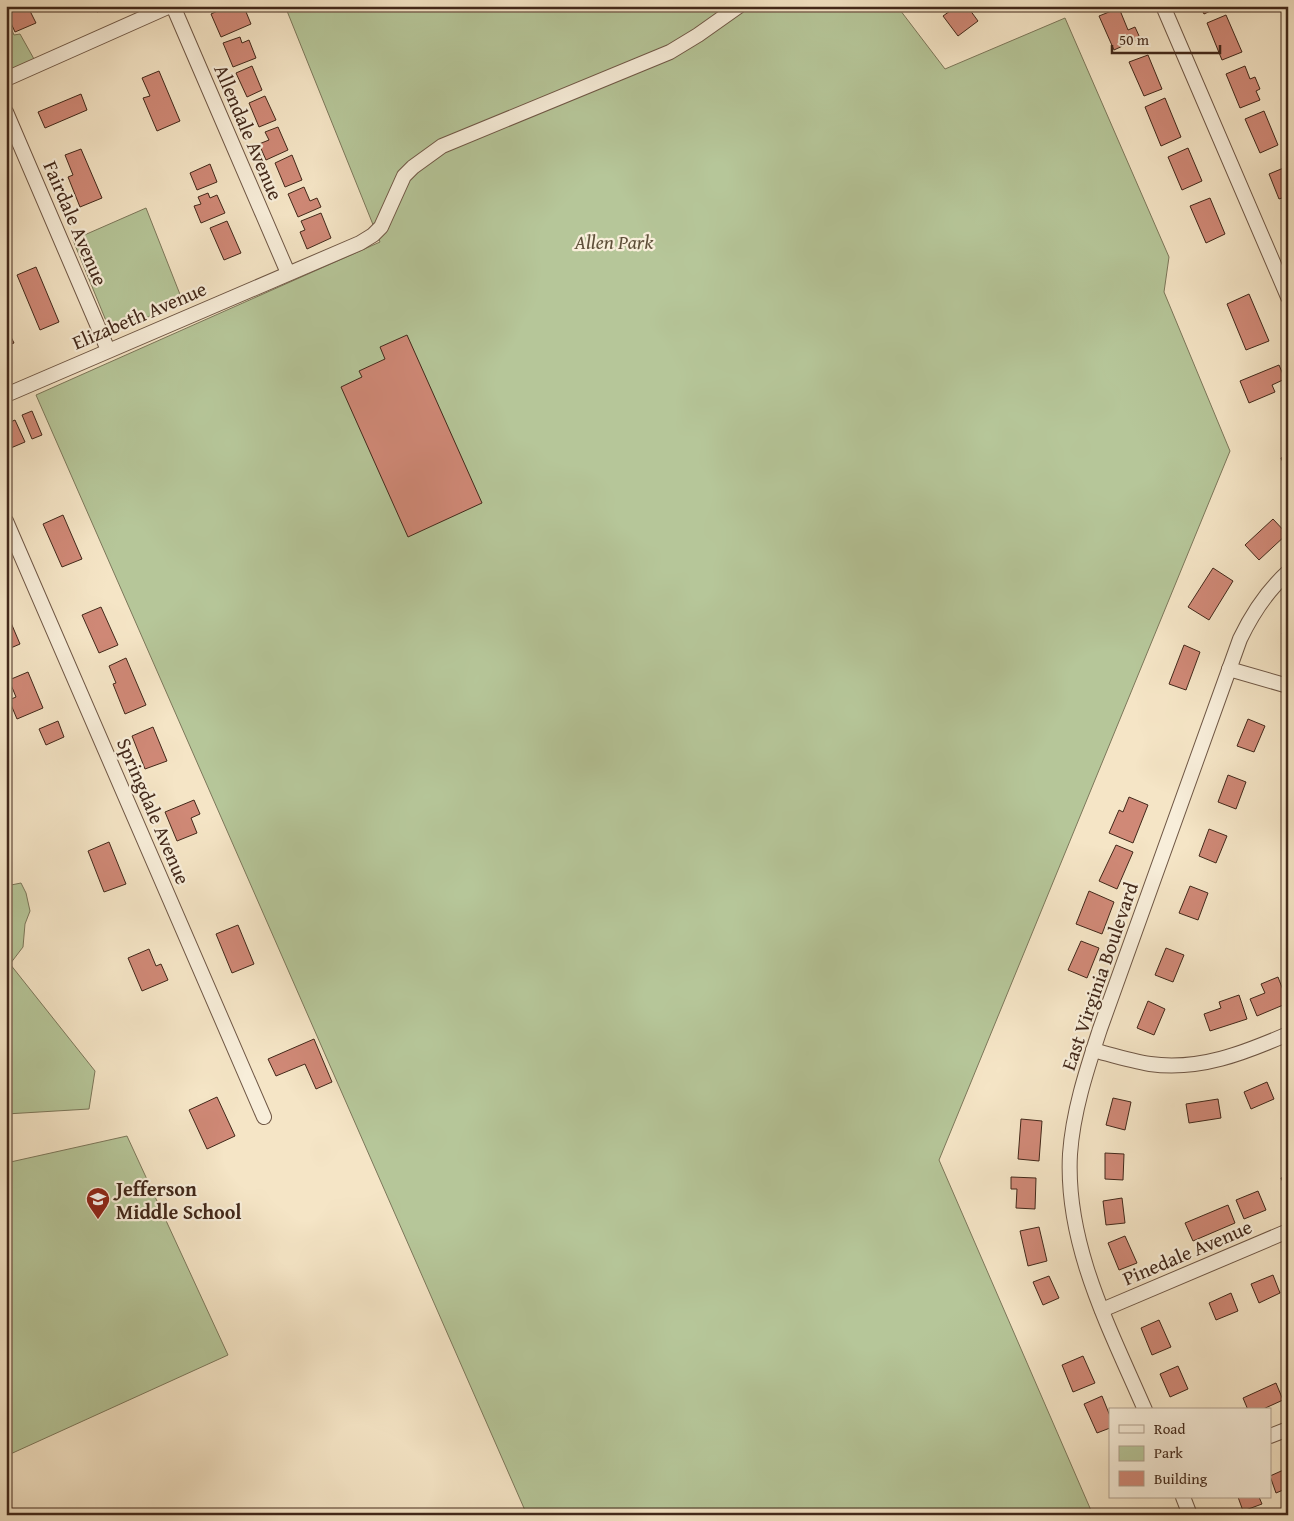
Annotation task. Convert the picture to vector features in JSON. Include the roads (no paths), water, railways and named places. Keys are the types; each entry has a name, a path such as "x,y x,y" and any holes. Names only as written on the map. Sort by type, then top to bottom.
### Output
{"street":[{"path":"6,79 172,6"},
{"name":"Allendale Avenue","path":"172,6 288,273"},
{"name":"Elizabeth Avenue","path":"6,395 360,243 373,235 381,227 404,176 442,146 670,52 740,6"},
{"path":"1163,6 1288,297"},
{"name":"Fairdale Avenue","path":"6,112 108,350"},
{"name":"Springdale Avenue","path":"6,521 264,1117"},
{"name":"East Virginia Boulevard","path":"1144,1408 1102,1310 1086,1267 1078,1237 1071,1184 1070,1154 1075,1120 1093,1050 1240,638 1250,618 1263,599 1288,572"},
{"path":"1229,669 1288,686"},
{"path":"1093,1050 1149,1064 1190,1064 1228,1057 1288,1034"},
{"name":"Pinedale Avenue","path":"1102,1310 1288,1231"},
{"path":"1272,1435 1288,1429"},
{"path":"1182,1498 1190,1515"}],"place":[{"name":"Jefferson Middle School","path":"98,1220"}],"park label":[{"name":"Allen Park","path":"614,241"}]}
